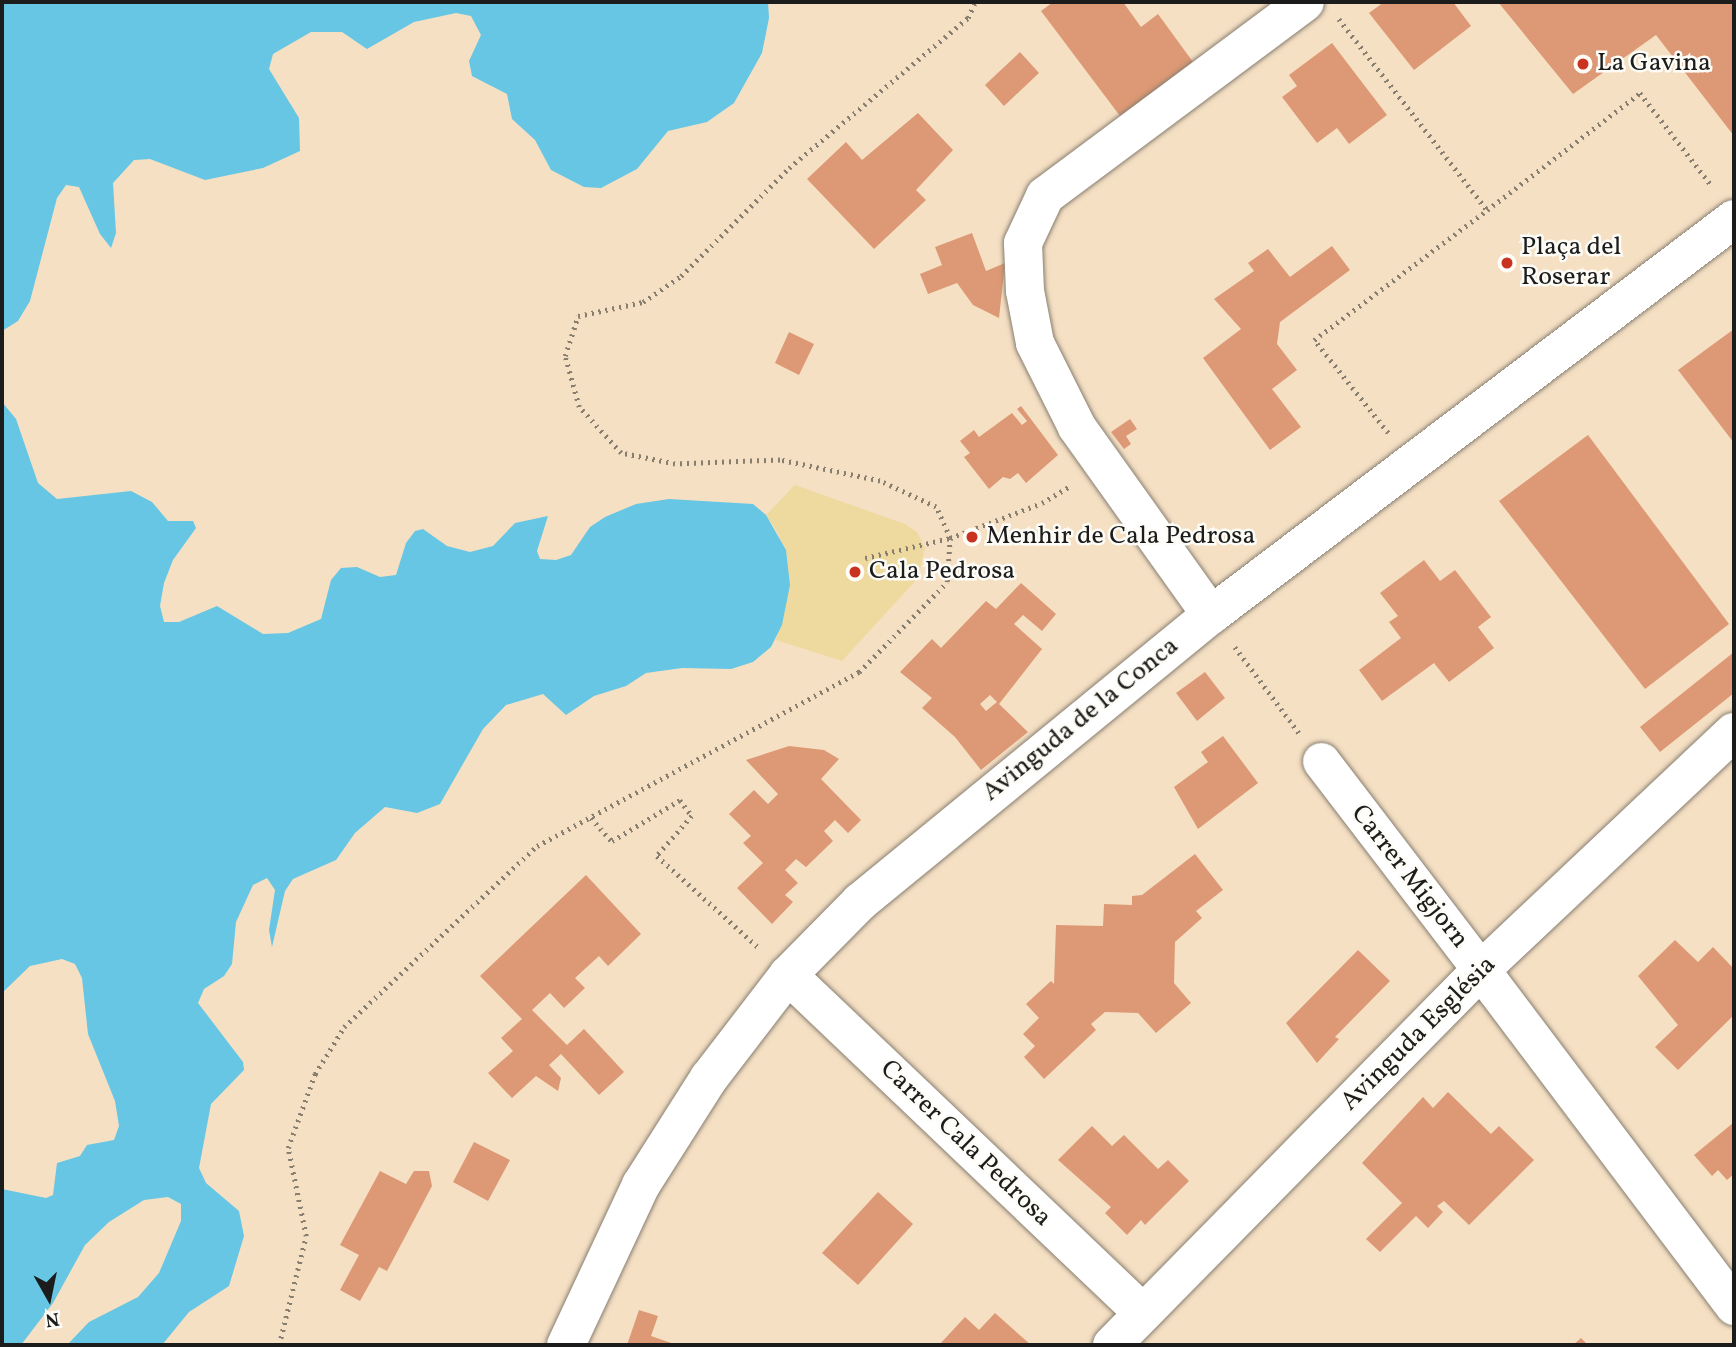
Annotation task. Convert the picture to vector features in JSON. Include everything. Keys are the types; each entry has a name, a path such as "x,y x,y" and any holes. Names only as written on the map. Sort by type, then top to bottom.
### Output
{"street":[{"path":"1211,615 1077,427 1041,355 1025,291 1023,243 1045,196 1320,7"},
{"name":"Avinguda de la Conca","path":"566,1345 641,1185 709,1077 788,975 860,902 1211,615 1411,464 1725,204"},
{"name":"Avinguda Església","path":"1112,1345 1481,970 1734,732"},
{"name":"Carrer Migjorn","path":"1321,761 1734,1306"},
{"name":"Carrer Cala Pedrosa","path":"788,975 1143,1313"}],"path":[{"path":"279,1345 306,1236 288,1149 315,1074 344,1027 537,846 859,672 947,582 950,538 936,507 880,481 780,460 675,464 621,453 579,407 565,356 578,316 643,302 681,276 789,168 968,18 975,2"},
{"path":"1320,7 1487,210"},
{"path":"1411,464 1314,340 1640,93 1725,204"},
{"path":"865,558 950,538 1042,503"},
{"path":"1211,615 1321,761"},
{"path":"591,818 612,841 680,800 692,816 657,856 788,975"}],"sand":[{"name":"Cala Pedrosa","path":"795,485 905,524 917,532 925,548 918,578 842,661 776,640 790,585 779,535 766,515"}],"water":[{"path":"2,2 768,2 769,18 762,53 734,103 707,122 668,131 637,169 601,188 584,187 551,170 535,140 512,119 507,94 472,76 469,61 481,35 471,16 456,13 414,22 367,49 342,32 311,32 273,54 269,69 299,118 300,151 263,168 205,180 150,159 134,160 113,183 116,233 111,248 100,234 79,187 66,185 57,198 30,301 18,321 2,331"},
{"path":"2,402 16,419 38,483 57,499 131,491 152,502 168,521 193,521 196,528 173,560 164,583 160,606 164,622 179,622 217,606 263,634 288,633 321,619 331,580 341,568 357,567 380,577 396,575 406,543 415,531 423,529 447,546 470,552 493,546 515,523 548,516 537,551 540,559 556,560 571,555 590,527 605,517 636,504 669,499 753,504 766,515 786,550 790,585 782,625 771,647 753,662 731,669 682,668 646,673 626,686 594,696 566,715 543,694 506,705 483,729 440,804 417,813 385,807 355,833 336,860 293,879 285,891 272,947 269,930 275,890 267,878 253,885 236,922 232,964 224,976 204,989 198,1003 243,1062 244,1070 211,1104 199,1168 206,1183 239,1211 244,1236 229,1286 189,1312 162,1345 67,1345 89,1322 138,1297 159,1273 181,1221 181,1204 168,1197 144,1200 109,1222 85,1245 53,1303 21,1345 2,1345 2,1189 46,1198 53,1195 57,1163 80,1156 87,1145 114,1140 119,1126 115,1101 88,1034 82,978 75,964 62,959 30,966 2,993"}],"building":[{"path":"1053,2 1123,2 1141,27 1158,14 1193,62 1120,116 1041,11"},
{"path":"1384,2 1453,2 1471,26 1414,70 1369,13"},
{"name":"La Gavina","path":"1498,2 1734,2 1734,136 1656,35 1573,94"},
{"path":"1332,43 1387,115 1349,144 1337,128 1317,143 1282,97 1297,86 1289,75"},
{"path":"1020,52 1039,73 1004,106 985,85"},
{"path":"918,113 953,150 916,190 926,200 874,249 807,179 846,142 862,160"},
{"path":"972,233 986,271 1005,263 999,318 973,305 957,283 928,294 920,274 942,265 935,247"},
{"path":"1332,246 1350,270 1280,322 1277,344 1297,370 1272,389 1301,427 1270,450 1203,358 1241,329 1214,299 1254,271 1248,263 1268,249 1290,277"},
{"path":"1734,329 1734,443 1678,370"},
{"path":"789,332 814,344 799,375 775,363"},
{"path":"1021,406 1058,455 1026,483 1018,473 1010,479 1003,477 989,489 964,457 970,453 960,441 974,430 979,437 1012,413 1022,425 1027,421 1017,409"},
{"path":"1130,419 1137,429 1126,436 1131,444 1124,449 1111,432"},
{"path":"1588,435 1729,624 1645,689 1499,501"},
{"path":"1424,560 1440,581 1455,570 1491,617 1478,627 1494,648 1449,682 1434,663 1382,701 1359,670 1401,638 1389,622 1398,616 1380,593"},
{"path":"1021,583 1056,614 1042,631 1023,615 1014,624 1042,649 999,704 1028,732 981,770 955,737 922,708 932,698 900,672 932,639 941,648 986,601 996,609","holes":["990,695 997,702 986,711 980,704"]},
{"path":"1734,652 1734,693 1660,752 1640,727"},
{"path":"1205,672 1225,698 1197,721 1176,693"},
{"path":"1223,736 1258,783 1198,829 1174,787 1208,762 1201,752"},
{"path":"789,746 824,750 839,759 821,779 861,820 848,833 835,820 824,831 833,841 806,867 796,859 785,870 798,883 785,895 793,902 772,924 737,888 763,863 743,843 751,836 729,814 754,790 768,804 778,794 746,760"},
{"path":"1195,854 1223,890 1196,911 1202,918 1175,942 1174,983 1191,1003 1156,1033 1138,1013 1105,1012 1091,1024 1096,1030 1044,1079 1024,1057 1035,1046 1023,1034 1039,1018 1026,1004 1051,981 1054,984 1056,925 1103,926 1104,904 1132,905 1132,896 1142,895"},
{"path":"586,875 641,934 608,966 599,956 575,978 585,988 564,1008 550,993 532,1010 567,1045 584,1029 624,1072 599,1095 561,1054 549,1065 561,1078 558,1091 536,1076 512,1098 488,1073 513,1051 501,1038 522,1019 480,976"},
{"path":"1675,940 1698,962 1713,947 1734,969 1734,1015 1678,1070 1655,1047 1678,1025 1638,976"},
{"path":"1358,950 1390,981 1335,1037 1339,1039 1317,1063 1286,1023"},
{"path":"1448,1092 1491,1134 1499,1126 1534,1160 1469,1225 1444,1201 1437,1206 1443,1212 1428,1228 1416,1216 1380,1252 1366,1239 1402,1203 1362,1163 1423,1097 1433,1108"},
{"path":"1733,1123 1734,1174 1727,1180 1718,1170 1712,1176 1694,1155"},
{"path":"1092,1126 1112,1146 1124,1135 1158,1169 1168,1160 1189,1181 1145,1225 1141,1220 1127,1235 1105,1213 1111,1207 1058,1160"},
{"path":"474,1142 510,1160 488,1201 453,1182"},
{"path":"380,1171 406,1184 414,1171 429,1171 432,1186 387,1271 379,1267 360,1301 340,1290 359,1255 340,1245"},
{"path":"878,1192 913,1224 858,1285 822,1253"},
{"path":"639,1310 658,1316 651,1336 677,1345 627,1345"},
{"path":"995,1313 1031,1345 939,1345 965,1317 979,1330"},
{"path":"1581,1338 1588,1345 1573,1345"}],"place":[{"name":"La Gavina","path":"1583,64"},
{"name":"Plaça del Roserar","path":"1507,263"},
{"name":"Menhir de Cala Pedrosa","path":"972,537"},
{"name":"Cala Pedrosa","path":"855,572"}]}
